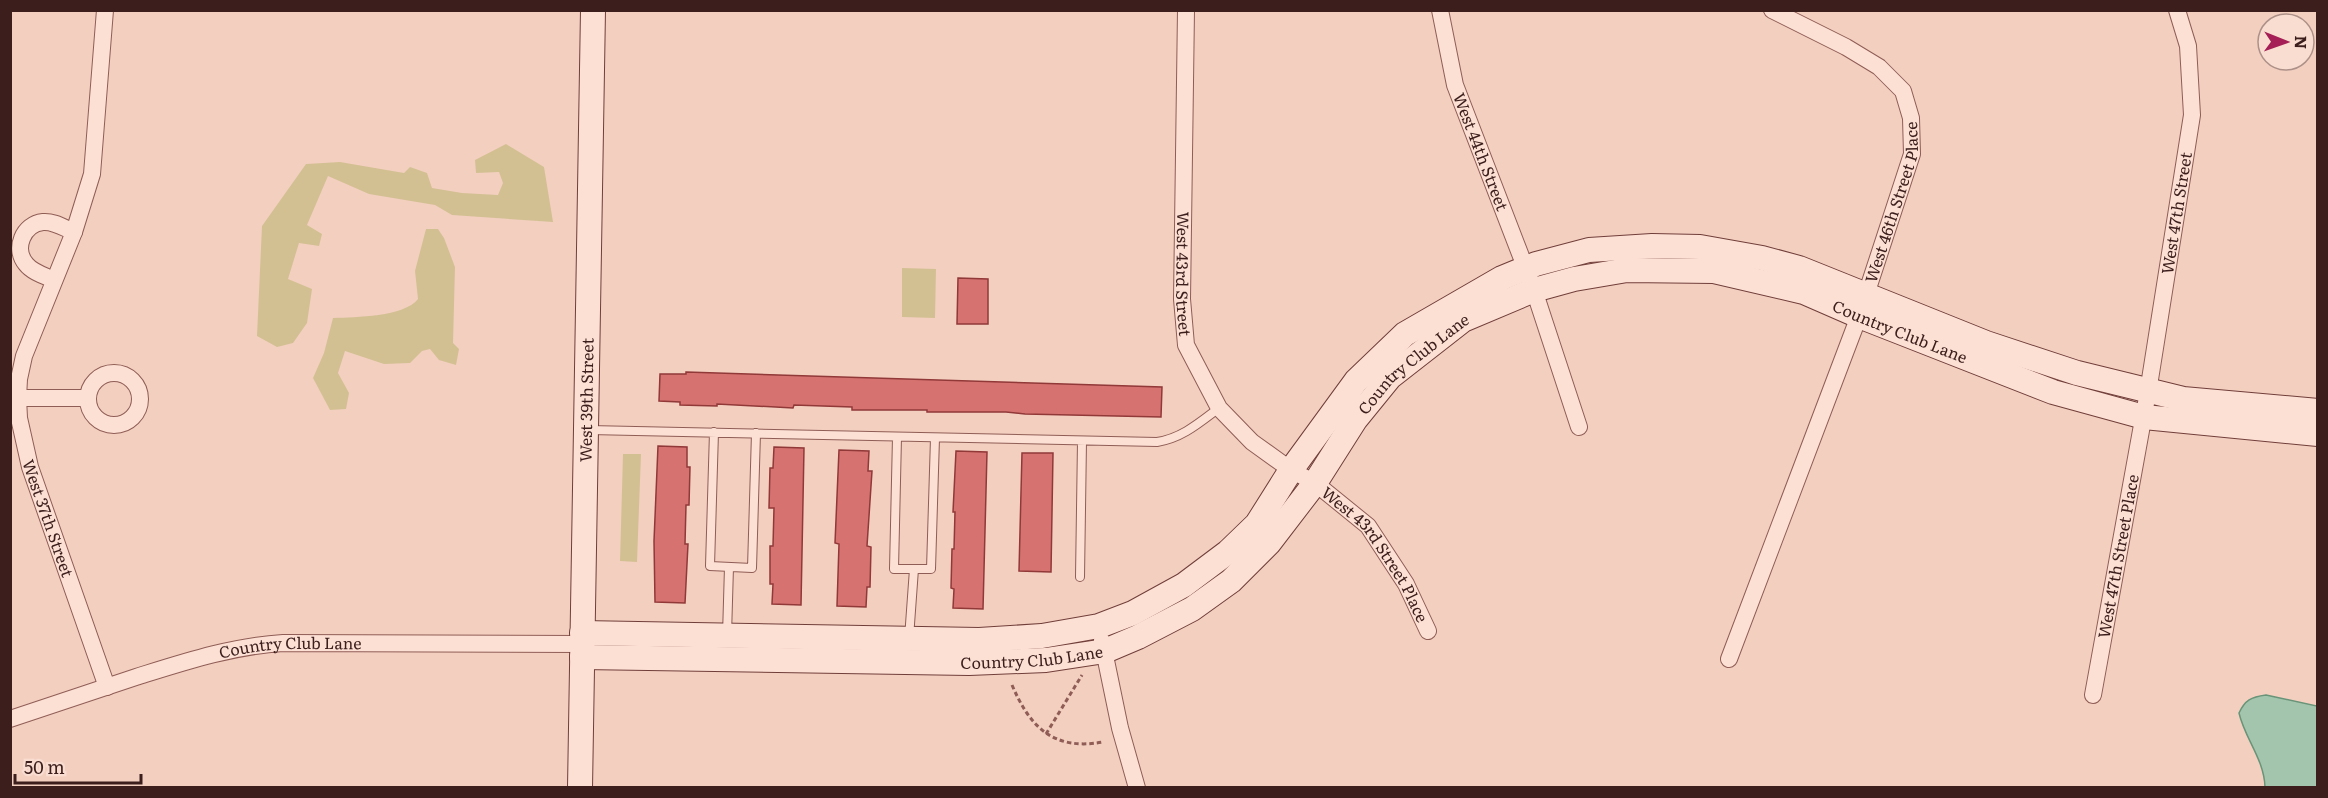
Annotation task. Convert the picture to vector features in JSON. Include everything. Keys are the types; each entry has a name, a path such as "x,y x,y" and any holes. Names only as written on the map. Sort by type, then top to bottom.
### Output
{"street":[{"name":"West 37th Street","path":"105,10 100,53 96,150 86,198 24,356 18,398 19,418 30,466 107,687"},
{"name":"West 39th Street","path":"580,788 593,10"},
{"name":"West 43rd Street","path":"1186,10 1182,299 1186,345 1219,408 1252,442 1291,470 1315,483"},
{"name":"West 44th Street","path":"1440,10 1455,85 1530,279 1579,427"},
{"name":"West 46th Street Place","path":"1729,659 1863,305 1876,259 1912,154 1911,118 1903,91 1879,67 1846,47 1772,10"},
{"name":"West 47th Street","path":"2144,417 2192,115 2188,46 2177,10"},
{"path":"54,280 25,264 20,247 21,238 33,225 41,222 50,222 74,232"},
{"name":"Country Club Lane","path":"582,645 727,636 909,650 969,663 1046,660 1105,651 1192,609 1231,581 1269,543 1315,483 1355,420 1390,377 1463,320 1530,279 1589,250 1652,246 1700,247 1762,258 1799,268 1863,305 2053,392 2144,417 2318,434"},
{"name":"Country Club Lane","path":"10,719 216,653 259,644 582,645 909,650 979,640 1042,636 1099,626 1134,613 1184,585 1228,552 1257,524 1291,470 1356,381 1405,334 1502,278 1530,279"},
{"name":"Country Club Lane","path":"1863,305 2077,373 2148,392 2182,399 2318,411"},
{"path":"18,398 88,398"},
{"name":"West 47th Street Place","path":"2093,694 2144,417"},
{"name":"West 43rd Street Place","path":"1315,483 1368,526 1406,584 1428,631"},
{"path":"1099,626 1120,728 1137,788"}],"lane":[{"path":"586,429 1157,442 1173,440 1219,408"},
{"path":"714,432 710,566 752,568 756,433"},
{"path":"897,437 894,569 931,569 935,438"},
{"path":"1080,577 1082,441"},
{"path":"727,636 729,567"},
{"path":"909,650 914,569"}],"path":[{"path":"1046,734 1083,674"},
{"path":"1012,685 1032,723 1046,734 1066,743 1103,742"}],"shaded area":[{"path":"506,144 544,167 553,222 452,215 435,205 369,194 328,176 307,225 322,234 319,246 299,243 288,279 312,289 307,323 293,343 277,347 257,336 262,226 306,164 340,162 404,173 410,167 427,173 432,188 462,193 498,195 503,183 499,172 476,173 475,160"},
{"path":"426,229 438,229 444,238 455,267 453,343 459,349 456,365 439,360 430,349 422,351 410,363 384,364 345,351 338,373 349,393 346,409 330,410 313,378 324,353 333,318 391,313 411,305 418,299 415,271"},
{"path":"902,268 936,269 935,318 902,317"},
{"path":"623,454 641,454 637,562 620,561"},
{"path":"2266,695 2317,706 2317,787 2265,787 2258,758 2245,732 2239,713 2249,700"}],"building":[{"path":"958,278 988,279 988,324 957,324"},
{"path":"686,372 1162,387 1161,417 852,410 852,407 794,405 793,408 717,404 717,406 680,405 680,402 659,401 660,374 686,374"},
{"path":"658,446 687,447 687,467 690,467 689,505 686,505 685,544 688,544 685,603 655,602 654,541"},
{"path":"774,447 804,448 801,605 772,604 770,546 773,546 774,508 769,508 770,468 773,468"},
{"path":"839,450 869,451 868,471 872,471 867,546 871,547 870,587 867,587 866,607 837,606 839,544 835,543"},
{"path":"956,451 987,452 983,609 953,608 954,589 951,588"},
{"path":"1022,453 1053,453 1051,572 1019,571"}]}
